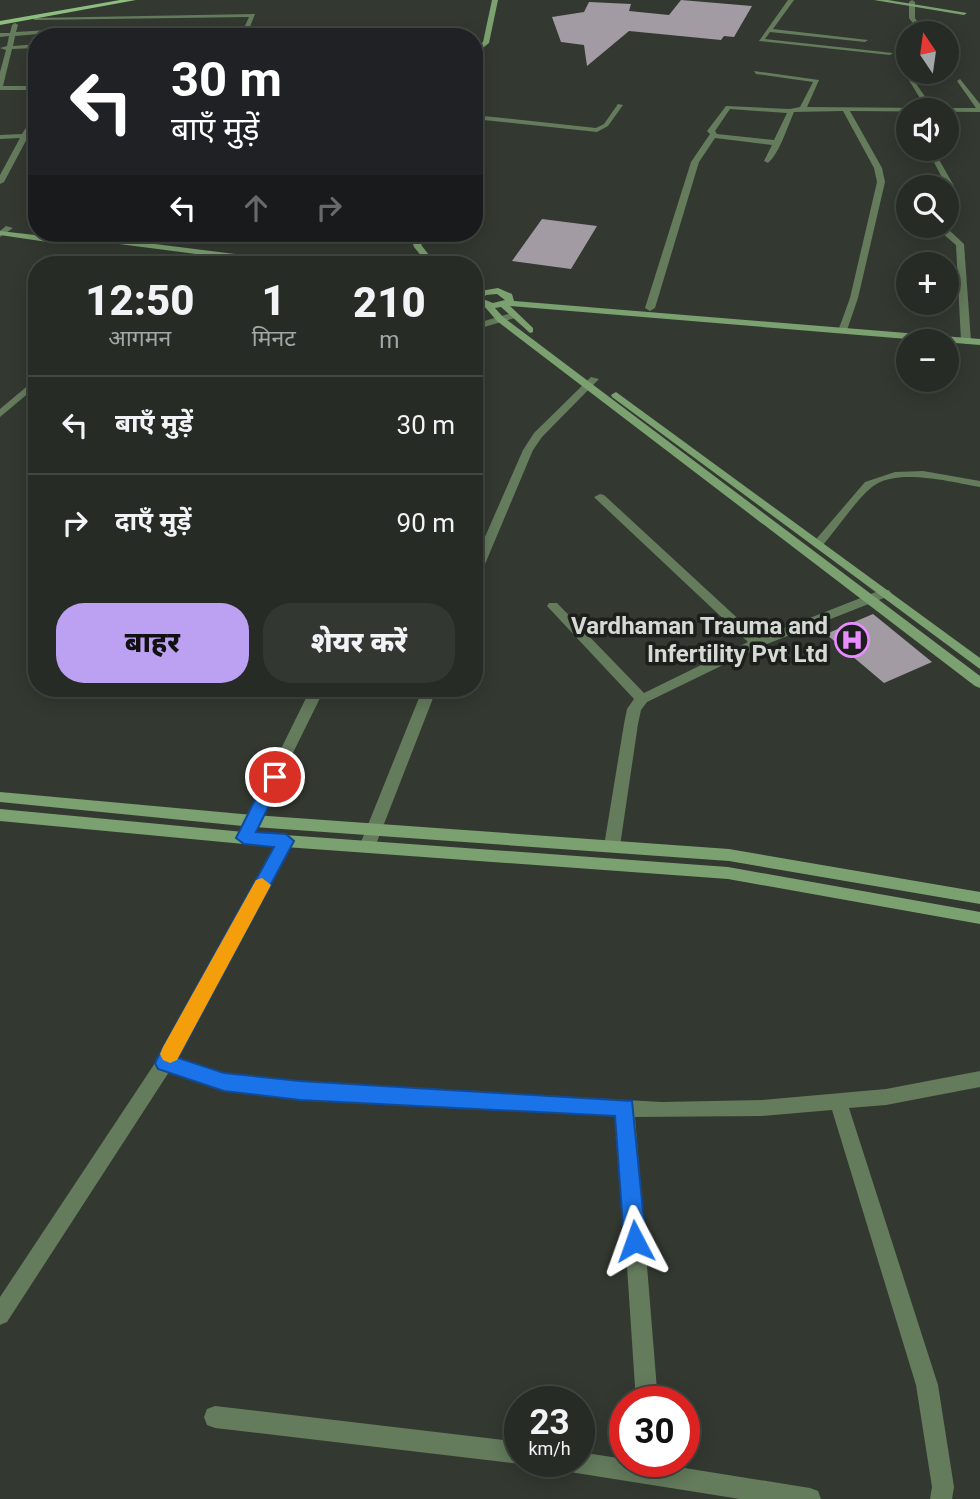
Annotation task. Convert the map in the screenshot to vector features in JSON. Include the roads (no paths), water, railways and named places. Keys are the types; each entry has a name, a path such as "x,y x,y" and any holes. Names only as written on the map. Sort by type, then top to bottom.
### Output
{"main road":[{"path":"0,23 132,0"},
{"path":"38,17 113,1"}],"street":[{"path":"483,45 486,43 495,0"},
{"path":"791,0 761,40 890,53"},
{"path":"877,0 972,14"},
{"path":"912,4 914,21"},
{"path":"38,17 86,19 254,15 248,28"},
{"path":"81,28 86,19"},
{"path":"16,21 10,47 4,58 0,86 28,88"},
{"path":"768,30 865,40"},
{"path":"0,35 28,33"},
{"path":"0,48 28,46"},
{"path":"756,72 817,81 803,108"},
{"path":"960,81 980,109"},
{"path":"483,118 597,130 606,125 620,105"},
{"path":"650,308 695,162 713,135 711,131 728,107 791,111 803,108 896,109"},
{"path":"844,328 881,182 878,168 845,108"},
{"path":"959,109 980,109"},
{"path":"768,160 791,111"},
{"path":"0,182 28,130"},
{"path":"713,135 778,143"},
{"path":"0,137 25,136"},
{"path":"2,231 28,231"},
{"path":"2,231 28,235"},
{"path":"954,238 960,243 966,338"},
{"path":"79,242 178,256"},
{"path":"120,242 229,256"},
{"path":"483,293 492,291 507,301 966,338 980,342"},
{"path":"488,306 507,301 650,308 844,328"},
{"path":"506,317 507,301"},
{"path":"483,304 506,317 878,596 980,665"},
{"path":"483,324 506,317"},
{"path":"966,338 980,336"},
{"path":"591,382 818,544 980,683"},
{"path":"483,555 528,450 538,435 591,382"},
{"path":"0,414 28,389"},
{"path":"818,544 869,484 879,478 903,474 980,484"},
{"path":"600,497 757,643"},
{"path":"611,846 634,709 642,699 757,643 878,596"},
{"path":"553,606 642,699"},
{"path":"244,838 314,697"},
{"path":"367,847 426,697"},
{"path":"0,797 253,821 729,855 980,898"},
{"path":"0,815 244,838 728,873 980,919"},
{"path":"0,1315 165,1063 286,841"},
{"path":"165,1063 224,1082 300,1090 662,1110 762,1108 886,1097 980,1079"},
{"path":"838,1101 927,1385 943,1487 941,1499"},
{"path":"625,1107 646,1386"},
{"path":"215,1417 504,1452"},
{"path":"698,1477 810,1499"}],"place":[{"name":"Vardhaman Trauma and Infertility Pvt Ltd","path":"852,640"}]}
